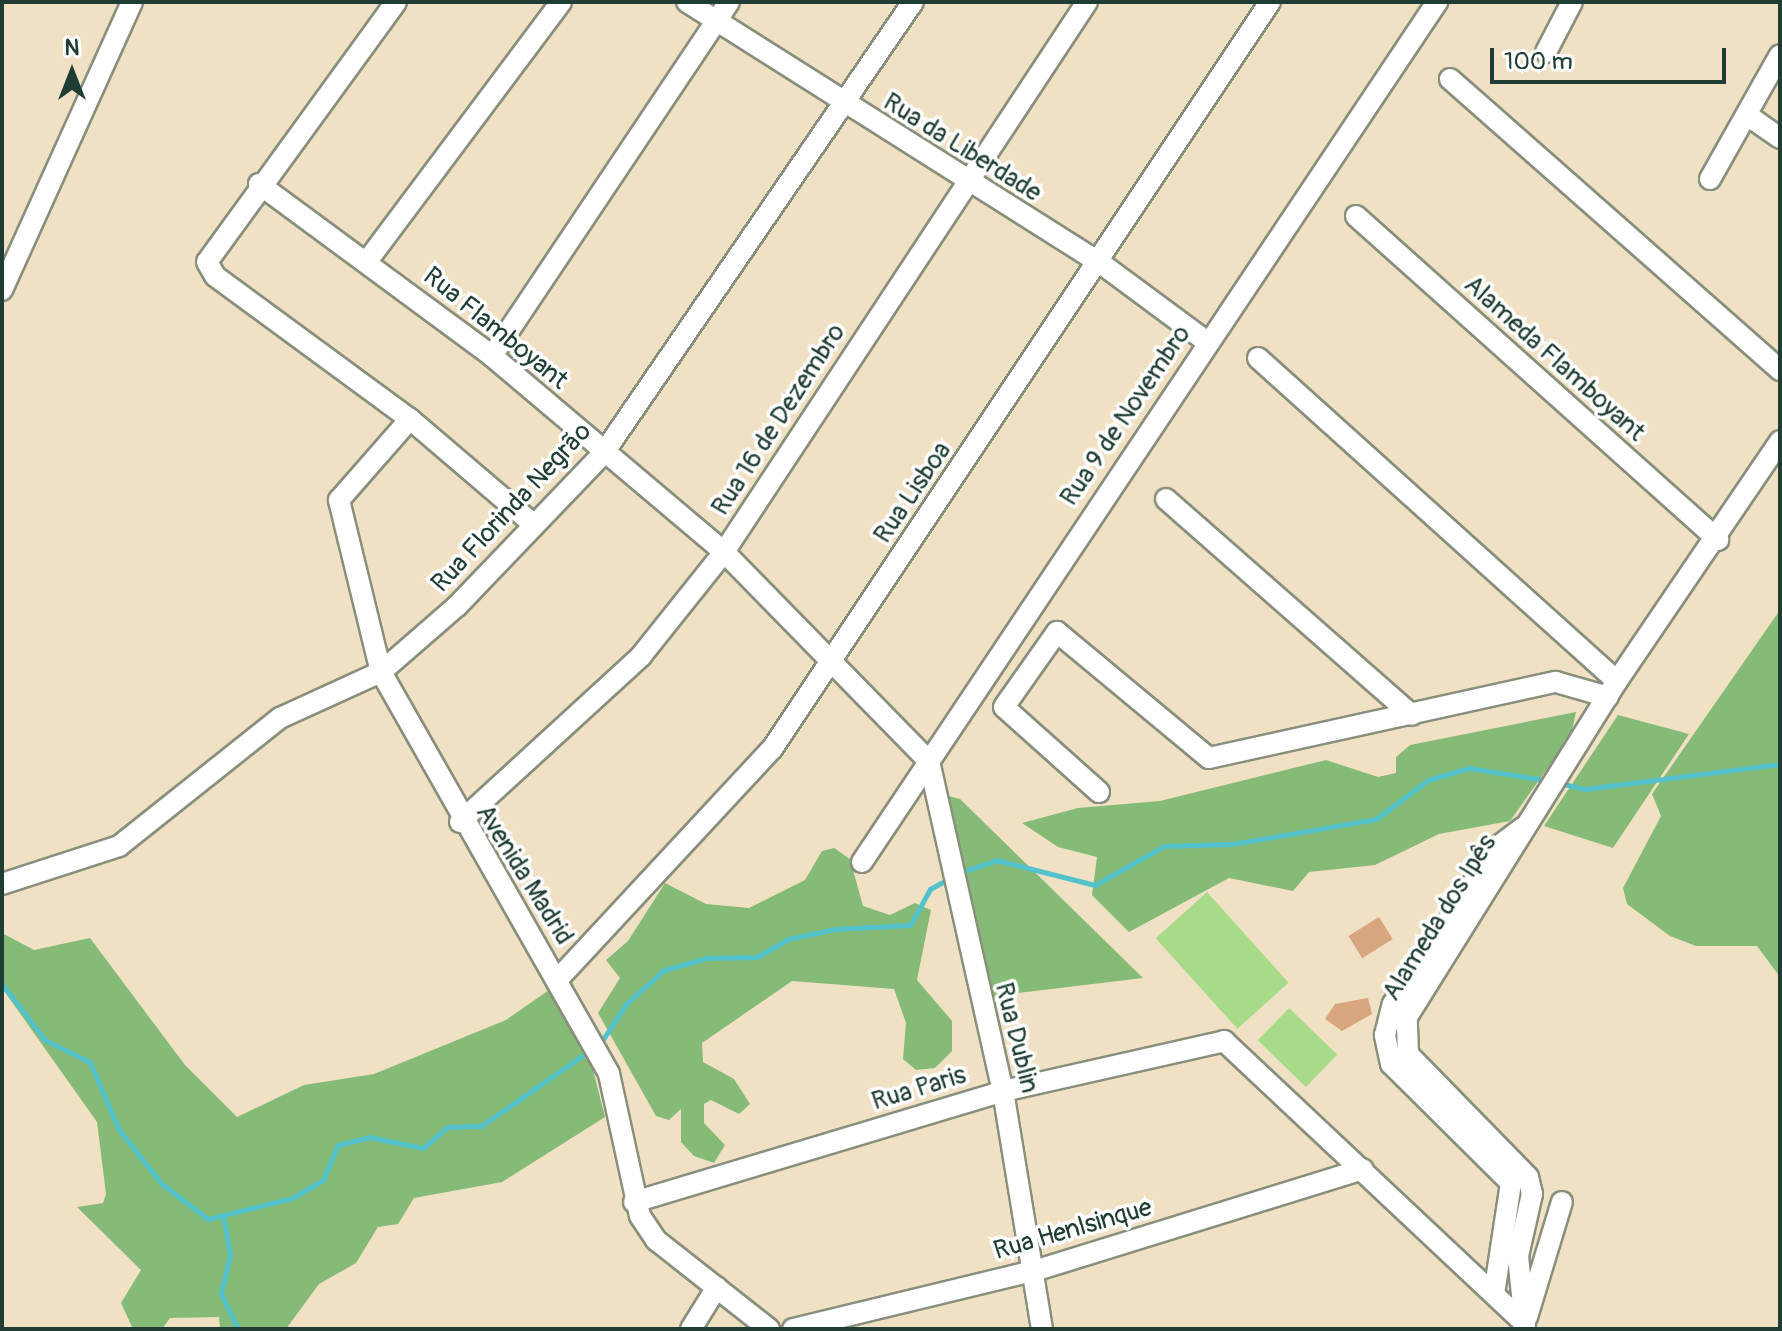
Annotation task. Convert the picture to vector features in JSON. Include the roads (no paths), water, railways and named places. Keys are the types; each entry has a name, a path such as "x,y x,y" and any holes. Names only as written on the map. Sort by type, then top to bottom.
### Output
{"street":[{"path":"2,290 132,2"},
{"path":"396,2 259,184 207,262 215,276 410,419 533,524"},
{"path":"368,260 561,2"},
{"name":"Rua da Liberdade","path":"687,2 844,105 1099,262 1207,342"},
{"path":"492,356 729,2"},
{"name":"Rua Florinda Negrão","path":"2,884 119,846 280,718 381,672 603,454 913,2"},
{"name":"Rua 16 de Dezembro","path":"460,822 641,656 724,552 1087,2"},
{"name":"Rua Lisboa","path":"558,979 736,793 831,664 1270,2"},
{"name":"Rua 9 de Novembro","path":"862,862 1437,2"},
{"path":"1546,52 1572,2"},
{"path":"1710,179 1780,55"},
{"path":"1450,79 1780,370"},
{"path":"1747,115 1780,138"},
{"name":"Rua Flamboyant","path":"259,184 368,260 492,356 603,454 724,552 929,761"},
{"name":"Alameda Flamboyant","path":"1356,216 1718,540"},
{"path":"1258,358 1612,689"},
{"name":"Avenida Madrid","path":"410,419 339,500 381,672 460,822 558,979 602,1060 634,1202 656,1240 769,1329"},
{"name":"Alameda dos Ipês","path":"1523,1195 1400,1059 1385,1035 1496,848 1526,825 1576,751 1612,689 1718,540 1780,441"},
{"path":"1166,499 1412,715"},
{"path":"1099,792 1004,707 1057,632 1209,758 1556,682 1612,689"},
{"name":"Rua Dublin","path":"929,761 953,895 1003,1091 1037,1270 1042,1329"},
{"name":"Rua Paris","path":"634,1202 1003,1091 1224,1041 1363,1169"},
{"path":"1363,1169 1524,1326"},
{"name":"Rua Henlsinque","path":"793,1329 1037,1270 1363,1169"},
{"path":"1494,1294 1496,1271 1523,1195"},
{"path":"1523,1195 1518,1277 1524,1326"},
{"path":"1524,1326 1562,1202"},
{"path":"1496,1271 1518,1277"},
{"path":"691,1329 717,1287"}],"waterway":[{"path":"1559,783 1585,789 1780,764"},
{"path":"959,873 996,860 1095,885 1164,846 1232,844 1376,819 1428,780 1469,768 1550,781"},
{"path":"598,1047 626,1004 664,970 707,958 757,957 788,939 835,929 910,925 930,889 950,878"},
{"path":"2,984 45,1040 90,1062 119,1130 162,1184 208,1219 292,1198 323,1180 338,1145 369,1137 423,1148 447,1127 481,1126 589,1051"},
{"path":"223,1215 230,1254 221,1294 238,1329"}]}
